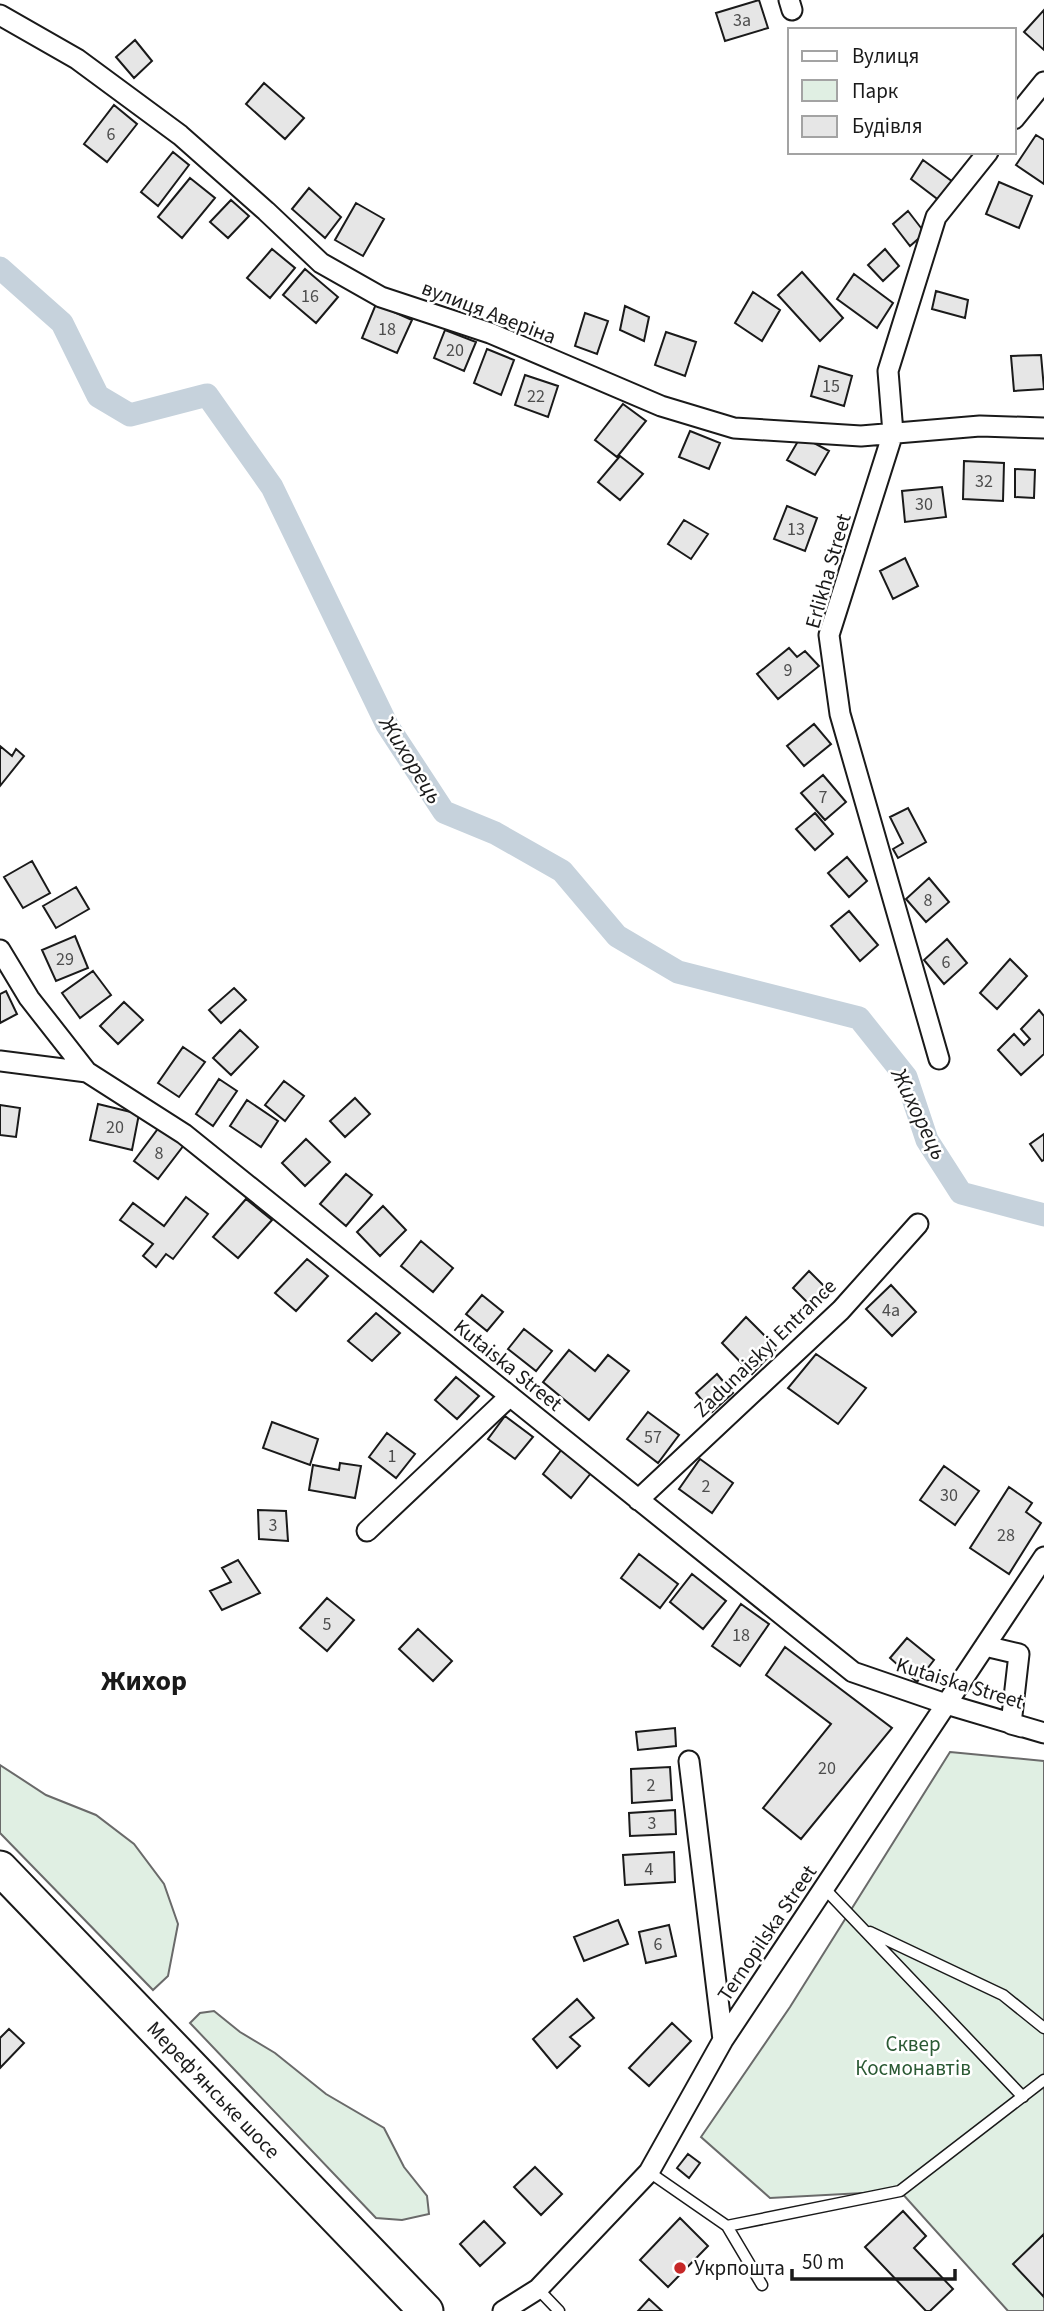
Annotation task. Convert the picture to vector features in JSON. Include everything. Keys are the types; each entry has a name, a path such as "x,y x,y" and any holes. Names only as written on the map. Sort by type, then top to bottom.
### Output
{"highway":[{"name":"Мереф'янське шосе","path":"0,1868 426,2311"}],"street":[{"name":"вулиця Аверіна","path":"0,15 77,59 180,135 321,263 381,297 490,333 661,407 734,428 861,436 980,426 1044,428"},
{"path":"1016,117 1044,82"},
{"name":"Erlikha Street","path":"939,1059 840,714 829,635 893,433 888,372 936,217 986,154"},
{"name":"Kutaiska Street","path":"0,950 29,998 87,1072 184,1134 853,1672 946,1704 1038,1731"},
{"path":"0,1061 87,1072"},
{"name":"Zadunaiskyi Entrance","path":"638,1500 841,1310 918,1224"},
{"path":"367,1531 510,1396"},
{"name":"Ternopilska Street","path":"503,2311 538,2289 649,2172 723,2040 1044,1558"},
{"path":"985,1646 1019,1654 1011,1724 1038,1731"},
{"path":"689,1761 723,2040"}],"lane":[{"path":"824,1888 1023,2097"},
{"path":"863,1928 1003,1994 1044,2028"},
{"path":"727,2226 900,2191 1044,2080"},
{"path":"649,2172 727,2226 762,2285"},
{"path":"538,2289 559,2311"}],"green space":[{"name":"Сквер Космонавтів","path":"950,1752 1044,1761 1044,2311 1008,2311 900,2191 770,2198 701,2137 790,2007"},
{"path":"0,1765 46,1795 96,1815 134,1844 164,1884 178,1924 168,1976 153,1990 0,1833"},
{"path":"214,2011 240,2032 275,2053 326,2094 384,2128 404,2167 427,2196 429,2214 402,2220 376,2218 190,2023 200,2013"}],"building":[{"path":"759,0 768,28 725,41 716,13"},
{"path":"1044,10 1044,50 1024,32"},
{"path":"135,40 152,61 134,78 116,57"},
{"path":"264,83 304,118 285,139 246,104"},
{"path":"114,105 137,124 107,162 84,144"},
{"path":"1036,135 1044,140 1044,184 1016,165"},
{"path":"173,152 189,165 158,206 141,192"},
{"path":"923,160 953,182 940,201 911,179"},
{"path":"190,178 215,198 182,238 158,217"},
{"path":"999,182 1032,196 1019,228 986,214"},
{"path":"309,188 341,217 325,238 292,209"},
{"path":"231,200 249,216 228,238 210,222"},
{"path":"356,203 384,219 363,256 335,240"},
{"path":"908,211 925,233 910,246 893,224"},
{"path":"272,249 295,268 270,298 247,278"},
{"path":"885,249 899,266 883,281 868,265"},
{"path":"305,269 338,297 316,323 283,295"},
{"path":"802,272 843,318 820,341 778,295"},
{"path":"854,274 893,303 877,328 837,299"},
{"path":"936,291 968,300 965,318 932,309"},
{"path":"753,292 780,310 762,341 735,323"},
{"path":"376,304 412,320 397,353 362,338"},
{"path":"625,306 649,317 644,341 620,330"},
{"path":"585,313 608,321 597,354 575,346"},
{"path":"445,330 476,342 464,371 434,358"},
{"path":"666,332 696,342 685,376 655,365"},
{"path":"487,349 514,360 501,395 474,383"},
{"path":"1041,355 1044,389 1014,391 1011,356"},
{"path":"819,366 852,376 844,406 811,396"},
{"path":"525,375 558,386 548,417 515,405"},
{"path":"623,404 646,421 617,457 595,440"},
{"path":"690,431 720,443 709,469 679,457"},
{"path":"801,436 829,451 815,475 787,460"},
{"path":"620,456 643,474 620,500 598,482"},
{"path":"964,461 1004,463 1003,501 963,499"},
{"path":"1015,469 1035,470 1034,498 1015,497"},
{"path":"942,487 946,517 905,522 902,491"},
{"path":"787,506 817,518 805,551 774,539"},
{"path":"684,520 708,534 691,559 668,544"},
{"path":"905,558 918,586 893,599 880,571"},
{"path":"789,648 797,657 805,651 819,666 778,699 757,674"},
{"path":"814,724 831,744 804,766 787,746"},
{"path":"0,746 12,756 16,749 24,756 0,786"},
{"path":"823,775 846,802 825,820 801,793"},
{"path":"908,808 926,842 898,858 893,849 903,843 890,817"},
{"path":"815,813 833,834 815,850 796,829"},
{"path":"847,857 867,881 849,897 828,873"},
{"path":"32,861 50,893 23,908 4,877"},
{"path":"929,878 949,902 926,922 906,899"},
{"path":"76,887 89,909 56,928 43,906"},
{"path":"849,911 878,945 860,961 831,926"},
{"path":"75,936 88,968 56,981 42,950"},
{"path":"947,939 967,963 944,984 924,960"},
{"path":"1010,959 1027,976 997,1009 980,993"},
{"path":"93,971 111,995 80,1018 62,993"},
{"path":"234,988 246,1000 221,1023 209,1010"},
{"path":"6,991 17,1014 0,1023 0,994"},
{"path":"124,1002 143,1020 118,1044 100,1026"},
{"path":"1039,1010 1044,1016 1044,1054 1021,1075 998,1050 1014,1034 1024,1045 1030,1039 1021,1029"},
{"path":"240,1030 258,1047 231,1075 213,1058"},
{"path":"183,1047 205,1062 179,1097 158,1083"},
{"path":"219,1079 237,1091 213,1126 196,1114"},
{"path":"284,1081 304,1096 285,1121 265,1105"},
{"path":"355,1098 370,1114 345,1137 330,1121"},
{"path":"247,1100 278,1121 261,1147 230,1126"},
{"path":"98,1104 139,1114 132,1150 90,1140"},
{"path":"0,1105 20,1108 16,1137 0,1135"},
{"path":"160,1126 184,1145 158,1179 134,1161"},
{"path":"1044,1134 1044,1160 1042,1161 1030,1144"},
{"path":"306,1139 330,1162 305,1186 282,1163"},
{"path":"346,1174 372,1195 346,1226 320,1204"},
{"path":"186,1197 208,1214 173,1259 166,1254 156,1267 143,1256 153,1244 120,1220 133,1203 164,1226"},
{"path":"246,1199 272,1220 238,1258 213,1237"},
{"path":"383,1206 406,1230 380,1256 357,1232"},
{"path":"421,1241 453,1268 433,1292 401,1266"},
{"path":"307,1259 328,1276 296,1311 275,1293"},
{"path":"809,1271 828,1290 812,1307 793,1288"},
{"path":"891,1285 916,1312 892,1336 866,1309"},
{"path":"482,1295 503,1312 487,1331 466,1314"},
{"path":"376,1313 400,1333 372,1361 348,1341"},
{"path":"746,1317 777,1348 752,1374 722,1343"},
{"path":"524,1329 552,1351 536,1371 508,1349"},
{"path":"569,1350 595,1371 608,1355 629,1371 589,1420 543,1382"},
{"path":"816,1354 866,1388 838,1424 788,1388"},
{"path":"717,1374 733,1393 712,1412 696,1393"},
{"path":"456,1377 479,1396 457,1419 435,1400"},
{"path":"648,1412 679,1435 658,1463 627,1439"},
{"path":"505,1416 533,1437 515,1459 488,1439"},
{"path":"272,1422 318,1439 310,1465 263,1448"},
{"path":"387,1433 415,1454 396,1478 369,1457"},
{"path":"562,1449 591,1473 571,1498 543,1474"},
{"path":"700,1459 733,1483 712,1513 679,1489"},
{"path":"340,1463 361,1466 355,1498 309,1490 313,1465 339,1470"},
{"path":"944,1466 979,1491 955,1525 920,1500"},
{"path":"1009,1487 1032,1503 1026,1512 1041,1523 1009,1574 970,1548"},
{"path":"258,1510 286,1511 288,1541 259,1539"},
{"path":"639,1554 678,1584 660,1608 621,1578"},
{"path":"238,1560 260,1593 222,1610 210,1591 231,1582 222,1568"},
{"path":"692,1574 726,1601 703,1629 670,1602"},
{"path":"327,1598 354,1620 327,1651 300,1628"},
{"path":"741,1604 769,1624 740,1666 712,1646"},
{"path":"418,1629 452,1661 433,1681 399,1649"},
{"path":"907,1638 934,1660 917,1682 890,1658"},
{"path":"785,1647 892,1728 801,1839 763,1808 831,1724 766,1675"},
{"path":"675,1728 676,1746 638,1750 636,1732"},
{"path":"670,1767 672,1800 632,1803 631,1769"},
{"path":"675,1810 676,1834 630,1836 629,1813"},
{"path":"674,1852 675,1882 625,1885 623,1855"},
{"path":"618,1920 628,1944 584,1961 574,1937"},
{"path":"669,1925 676,1956 646,1963 639,1932"},
{"path":"577,1999 594,2018 570,2037 580,2046 557,2068 533,2039"},
{"path":"672,2023 691,2041 649,2086 629,2068"},
{"path":"9,2029 24,2043 0,2068 0,2038"},
{"path":"688,2154 700,2163 689,2178 677,2168"},
{"path":"535,2167 562,2194 541,2215 514,2187"},
{"path":"903,2211 926,2236 914,2248 953,2289 930,2311 926,2311 865,2247"},
{"path":"680,2218 708,2246 668,2287 640,2260"},
{"path":"484,2221 505,2243 480,2266 460,2244"},
{"path":"1044,2234 1044,2297 1013,2264"},
{"path":"649,2299 662,2311 638,2311"}],"waterway":[{"name":"Жихорець","path":"0,268 62,323 98,396 130,415 207,395 272,487 387,725 444,812 495,833 562,871 617,936 678,972 859,1018 906,1077 927,1140 961,1193 1044,1215"}],"place":[{"name":"Укрпошта","path":"680,2268"}],"district":[{"name":"Жихор","path":"144,1681"}]}
